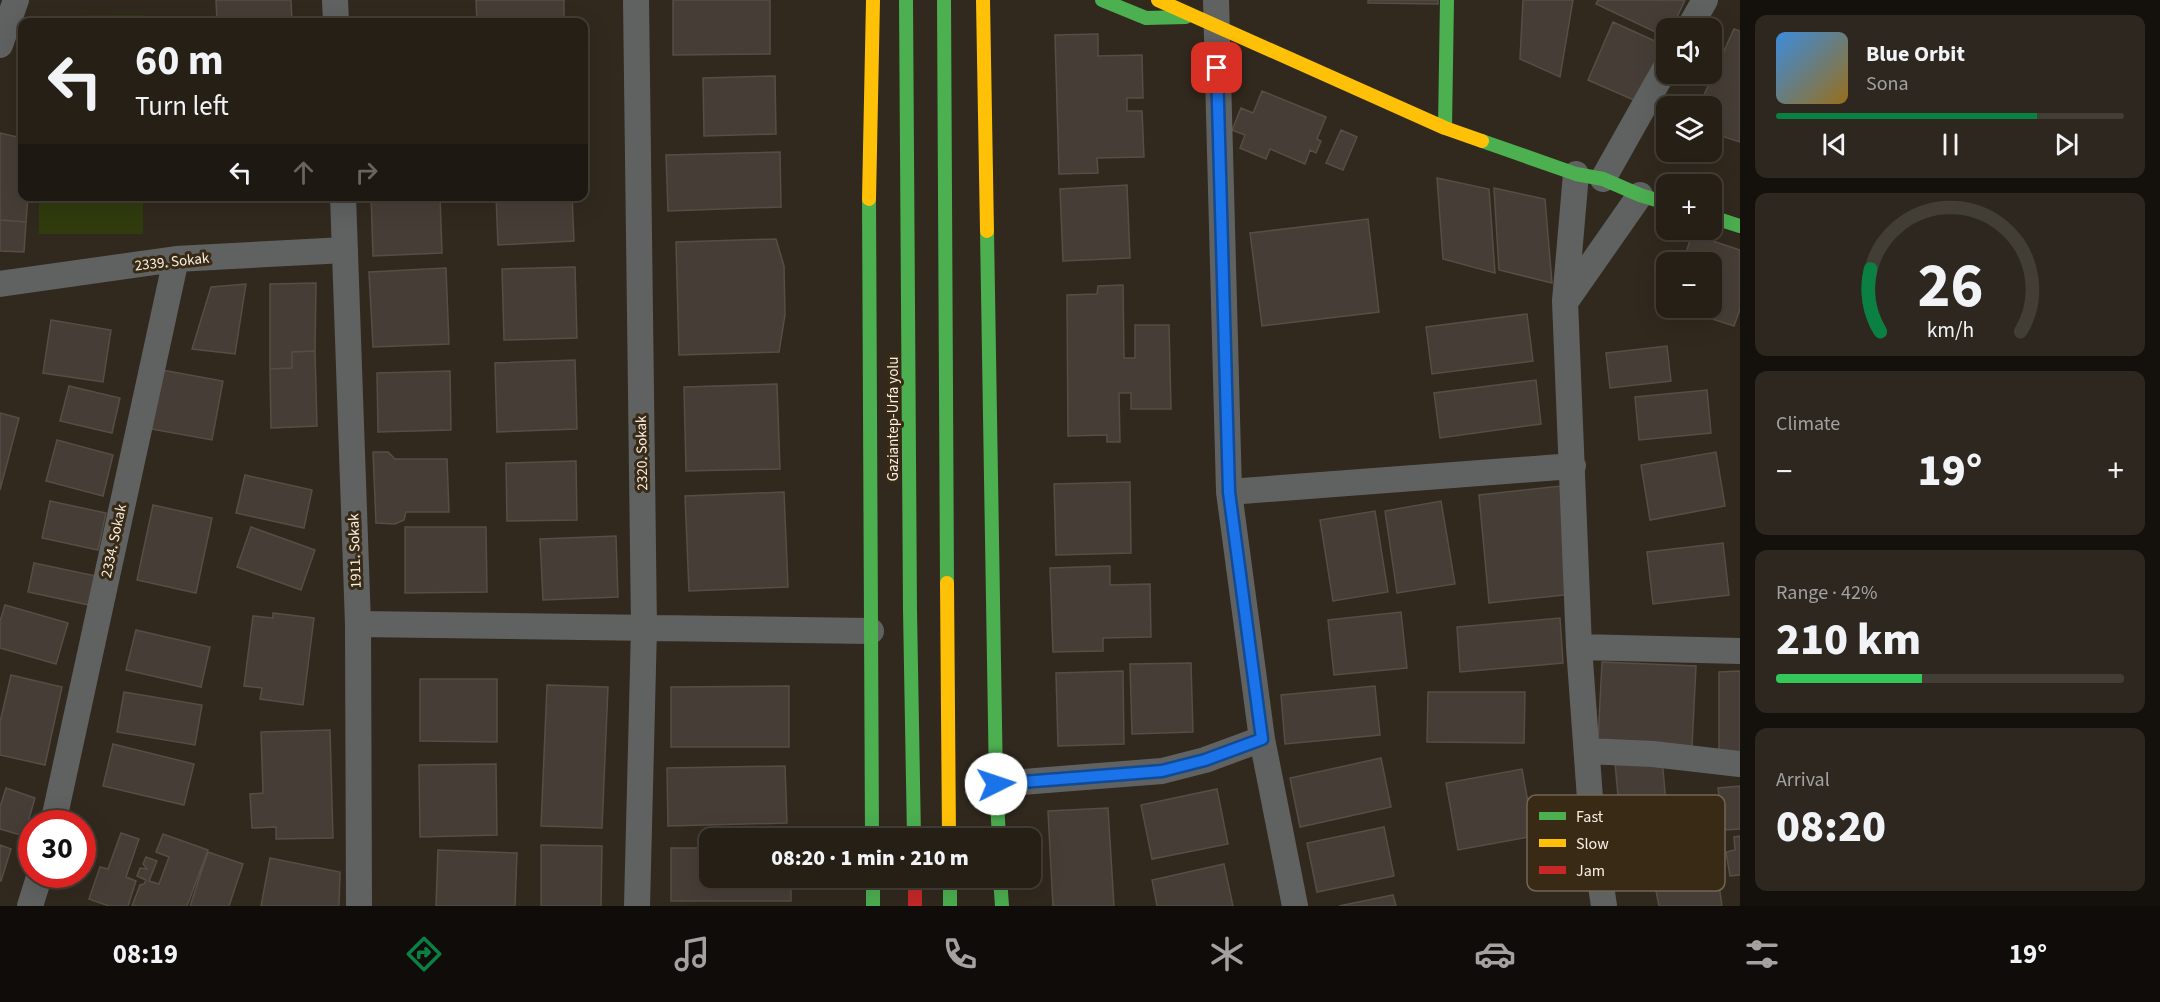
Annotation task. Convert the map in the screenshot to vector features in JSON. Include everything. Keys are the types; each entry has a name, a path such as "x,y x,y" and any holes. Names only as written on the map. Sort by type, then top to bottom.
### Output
{"main road":[{"path":"872,828 869,225 873,0"},
{"name":"Gaziantep-Urfa yolu","path":"906,0 914,828"},
{"path":"944,0 950,828"},
{"path":"983,0 998,828"},
{"path":"1102,0 1146,18 1206,21"},
{"path":"1158,0 1445,128 1576,174 1603,179 1656,200"},
{"path":"1189,0 1206,21"},
{"path":"1445,128 1447,0"},
{"path":"1722,220 1740,226"},
{"path":"873,888 873,906"},
{"path":"915,888 915,906"},
{"path":"950,888 950,906"},
{"path":"1001,888 1002,906"}],"street":[{"path":"0,45 16,0"},
{"path":"335,0 336,18"},
{"name":"2320. Sokak","path":"636,0 644,628 637,906"},
{"path":"1216,0 1206,21 1229,492 1262,739 1295,906"},
{"path":"1695,18 1705,0"},
{"path":"1603,179 1656,84"},
{"path":"1576,174 1565,301 1579,647 1590,795"},
{"path":"1565,301 1640,195"},
{"name":"1911. Sokak","path":"342,201 358,624 358,906"},
{"name":"2339. Sokak","path":"0,284 176,260 345,250"},
{"name":"2334. Sokak","path":"56,810 176,260"},
{"path":"1229,492 1573,466"},
{"path":"358,624 871,631"},
{"path":"1579,647 1740,651"},
{"path":"996,784 1162,771 1205,760 1262,739"},
{"path":"1587,751 1653,754 1740,764"},
{"path":"30,906 36,888"},
{"path":"1602,891 1604,906"}],"green space":[{"path":"143,15 143,18 39,18 39,16"},
{"path":"39,201 143,201 143,234 39,234"}],"building":[{"path":"216,0 291,0 292,18 217,18"},
{"path":"476,0 564,0 564,18 477,18"},
{"path":"673,0 770,0 770,54 673,55"},
{"path":"1368,0 1438,0 1438,4 1368,3"},
{"path":"1523,0 1573,0 1560,77 1520,59"},
{"path":"1598,0 1685,0 1677,18 1656,18 1656,32 1596,4"},
{"path":"1613,22 1656,41 1656,75 1643,104 1588,80"},
{"path":"1734,29 1740,31 1740,142 1722,136 1722,96 1704,96 1709,84 1722,84 1722,55"},
{"path":"1098,34 1098,56 1142,55 1143,98 1127,98 1127,111 1142,111 1144,157 1097,158 1098,173 1059,174 1055,35"},
{"path":"775,76 776,134 704,136 703,78"},
{"path":"1262,91 1326,117 1317,139 1321,141 1316,153 1310,150 1305,164 1270,149 1266,159 1240,148 1245,135 1232,130 1241,108 1253,113"},
{"path":"1341,130 1357,137 1343,170 1326,163"},
{"path":"0,133 18,137 18,201 28,201 26,222 0,220"},
{"path":"780,152 781,207 668,211 666,155"},
{"path":"1437,178 1489,189 1495,273 1443,259"},
{"path":"1127,185 1130,258 1063,261 1060,189"},
{"path":"1494,188 1545,199 1552,283 1499,270"},
{"path":"371,201 440,201 442,253 373,256"},
{"path":"496,201 572,201 574,241 498,245"},
{"path":"1368,219 1379,312 1262,326 1250,233"},
{"path":"0,220 26,222 24,252 0,251"},
{"path":"776,239 784,266 785,315 779,352 679,355 676,242"},
{"path":"1690,240 1710,240 1740,250 1740,309 1734,326 1710,318 1722,318 1722,252 1686,252"},
{"path":"575,267 577,338 504,340 502,269"},
{"path":"446,268 449,344 373,347 369,272"},
{"path":"316,283 315,351 292,352 292,368 270,369 270,284"},
{"path":"246,284 235,354 192,349 211,287"},
{"path":"1123,285 1124,358 1135,358 1135,325 1169,325 1171,409 1131,409 1131,393 1119,393 1120,442 1107,442 1107,435 1068,436 1067,295 1097,294 1098,286"},
{"path":"1527,314 1533,361 1432,374 1426,327"},
{"path":"51,320 111,330 103,382 43,373"},
{"path":"1667,346 1671,381 1610,388 1606,353"},
{"path":"315,351 317,426 271,428 270,369 292,368 292,352"},
{"path":"575,360 577,429 497,432 495,363"},
{"path":"162,370 223,381 212,440 151,429"},
{"path":"450,371 451,430 378,432 377,373"},
{"path":"1536,380 1541,424 1440,438 1434,393"},
{"path":"777,384 780,469 686,471 684,387"},
{"path":"69,386 120,398 112,433 60,421"},
{"path":"1707,390 1711,433 1639,440 1635,397"},
{"path":"0,413 19,418 0,490"},
{"path":"57,440 113,455 103,496 46,481"},
{"path":"373,452 388,452 395,459 447,459 449,512 406,512 404,520 395,524 376,523"},
{"path":"1716,452 1725,506 1650,520 1641,465"},
{"path":"576,461 577,520 507,521 506,463"},
{"path":"245,475 312,490 304,528 236,513"},
{"path":"1130,482 1131,553 1056,555 1054,484"},
{"path":"1561,486 1573,594 1489,603 1479,495"},
{"path":"784,492 788,587 689,591 685,496"},
{"path":"50,501 106,513 98,550 42,538"},
{"path":"1441,501 1455,584 1397,593 1385,511"},
{"path":"153,505 212,518 196,593 137,580"},
{"path":"1375,511 1388,592 1333,601 1320,520"},
{"path":"251,527 315,550 301,590 237,567"},
{"path":"405,527 486,527 487,592 405,593"},
{"path":"616,536 618,597 543,600 540,539"},
{"path":"1723,543 1729,595 1653,604 1647,552"},
{"path":"34,563 96,576 89,605 28,592"},
{"path":"1110,566 1110,585 1150,584 1151,637 1103,638 1103,651 1053,652 1050,568"},
{"path":"5,605 68,623 56,664 0,648 0,621"},
{"path":"1401,612 1407,668 1334,675 1328,620"},
{"path":"273,613 314,618 303,705 260,699 262,688 244,686 253,616 273,618"},
{"path":"1560,618 1563,663 1460,672 1457,627"},
{"path":"136,630 210,647 201,687 126,670"},
{"path":"1602,662 1696,666 1692,747 1598,742"},
{"path":"1191,663 1193,732 1132,734 1130,664"},
{"path":"1123,671 1124,744 1058,746 1056,673"},
{"path":"1740,671 1740,752 1719,752 1719,672"},
{"path":"11,675 62,687 45,765 0,755 0,722"},
{"path":"420,679 497,679 497,742 420,741"},
{"path":"547,685 608,687 602,828 541,826"},
{"path":"789,686 789,747 671,747 671,687"},
{"path":"1375,686 1380,735 1285,744 1281,695"},
{"path":"124,692 202,705 195,745 117,732"},
{"path":"1428,692 1525,692 1524,743 1427,742"},
{"path":"330,730 333,838 276,839 276,827 252,828 250,794 263,793 261,732"},
{"path":"113,744 194,764 184,805 103,786"},
{"path":"1381,758 1391,807 1300,827 1290,778"},
{"path":"1662,759 1665,795 1618,795 1615,763"},
{"path":"496,764 497,835 420,837 419,765"},
{"path":"785,766 787,823 668,826 667,768"},
{"path":"1522,769 1527,797 1527,837 1458,850 1446,783"},
{"path":"1740,786 1740,829 1725,830 1725,795 1719,795 1718,788"},
{"path":"6,788 35,798 32,810 18,810 18,834 0,829 0,807"},
{"path":"1217,789 1228,844 1152,859 1141,805"},
{"path":"1108,808 1114,906 1053,906 1048,811"},
{"path":"1384,827 1394,876 1317,892 1307,843"},
{"path":"121,833 139,839 126,877 136,881 128,906 109,906 89,899 93,888 96,888 100,867 108,869"},
{"path":"163,834 208,850 187,906 132,906 140,885 146,880 137,876 140,868 147,869 143,864 146,857 157,861 149,881 159,884 169,857 156,852"},
{"path":"1740,836 1740,875 1730,876 1726,852 1735,850 1734,837"},
{"path":"0,845 11,849 1,881 0,881"},
{"path":"541,845 602,846 601,906 541,906"},
{"path":"671,848 699,848 699,888 791,888 791,901 671,901"},
{"path":"438,850 517,853 515,906 436,906"},
{"path":"208,852 243,864 229,906 190,906"},
{"path":"270,858 340,872 339,906 261,906"},
{"path":"1224,864 1233,906 1157,906 1152,880"},
{"path":"1656,891 1720,891 1722,906 1659,906"},
{"path":"1393,895 1396,906 1339,906"}],"traffic: fast":[{"path":"906,0 914,828"},
{"path":"944,0 947,583"},
{"path":"1102,0 1146,18 1186,17"},
{"path":"1445,128 1447,0"},
{"path":"1482,141 1576,174 1603,179 1656,200"},
{"path":"869,199 872,828"},
{"path":"1722,220 1740,226"},
{"path":"987,231 998,828"},
{"path":"873,888 873,906"},
{"path":"950,888 950,906"},
{"path":"1001,888 1002,906"}],"traffic: slow":[{"path":"869,199 873,0"},
{"path":"983,0 987,231"},
{"path":"1158,0 1445,128 1482,141"},
{"path":"947,583 949,828"}],"traffic: jam":[{"path":"915,888 915,906"}],"route":[{"path":"996,784 1162,771 1205,760 1262,739 1229,492 1217,68"}]}
